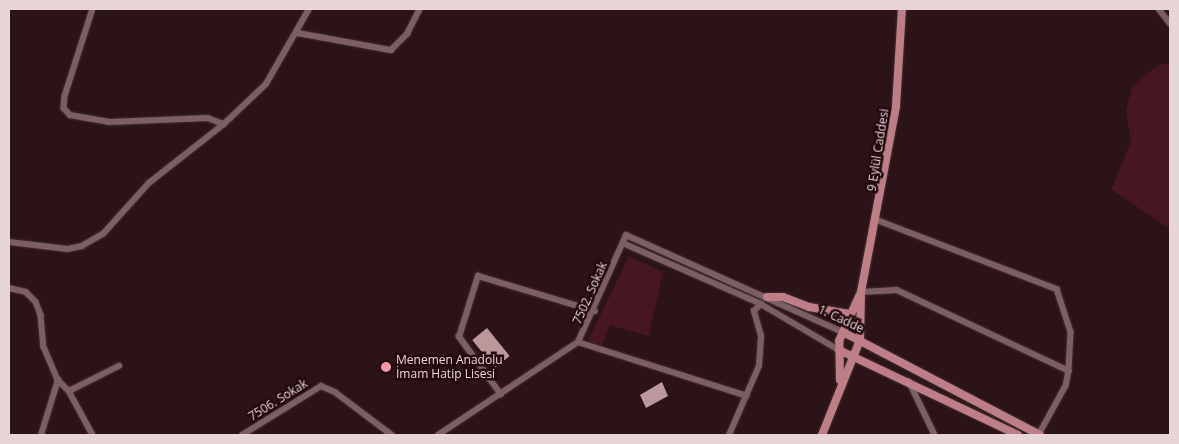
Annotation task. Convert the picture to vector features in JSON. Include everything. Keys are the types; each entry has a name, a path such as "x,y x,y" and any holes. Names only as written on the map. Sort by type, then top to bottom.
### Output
{"main road":[{"name":"9 Eylül Caddesi","path":"822,435 860,340 861,292 877,220 896,106 902,9"},
{"name":"9 Eylül Caddesi","path":"840,388 839,350 849,314 861,292"},
{"path":"764,300 783,297 809,307 849,314"},
{"name":"1. Cadde","path":"843,332 1039,435"},
{"name":"1. Cadde","path":"839,350 909,381 1018,435"}],"street":[{"path":"93,9 65,96 64,108 70,115 109,122 208,118 224,124"},
{"path":"9,242 56,249 91,242 149,184 224,124 266,84 298,33 309,9"},
{"path":"298,33 391,50 407,34 420,9"},
{"path":"1159,9 1170,23"},
{"path":"877,220 1056,289 1071,332 1069,371 1066,386 1039,435"},
{"name":"7502. Sokak","path":"438,435 501,395 578,342 595,310 626,235"},
{"name":"1. Cadde","path":"626,235 764,300 839,350"},
{"name":"1. Cadde","path":"623,243 843,332"},
{"path":"501,395 459,337 478,276 595,310"},
{"path":"9,288 26,292 36,302 41,315 44,347 58,380 69,391 93,435"},
{"path":"861,292 897,290 1069,371"},
{"path":"729,435 759,366 761,336 754,311 764,300"},
{"path":"578,342 747,396"},
{"path":"69,391 118,366"},
{"path":"42,435 58,380"},
{"path":"909,381 935,435"},
{"name":"7506. Sokak","path":"242,435 312,389 327,387 392,435"}],"shaded area":[{"path":"1170,63 1170,229 1111,189 1131,142 1126,111 1132,87 1158,65"},
{"path":"629,256 663,272 649,336 610,325 602,345 588,341"}],"building":[{"path":"487,328 510,356 495,368 472,340"},
{"path":"662,382 668,396 646,408 640,395"}],"place":[{"name":"Menemen Anadolu İmam Hatip Lisesi","path":"386,367"}]}
